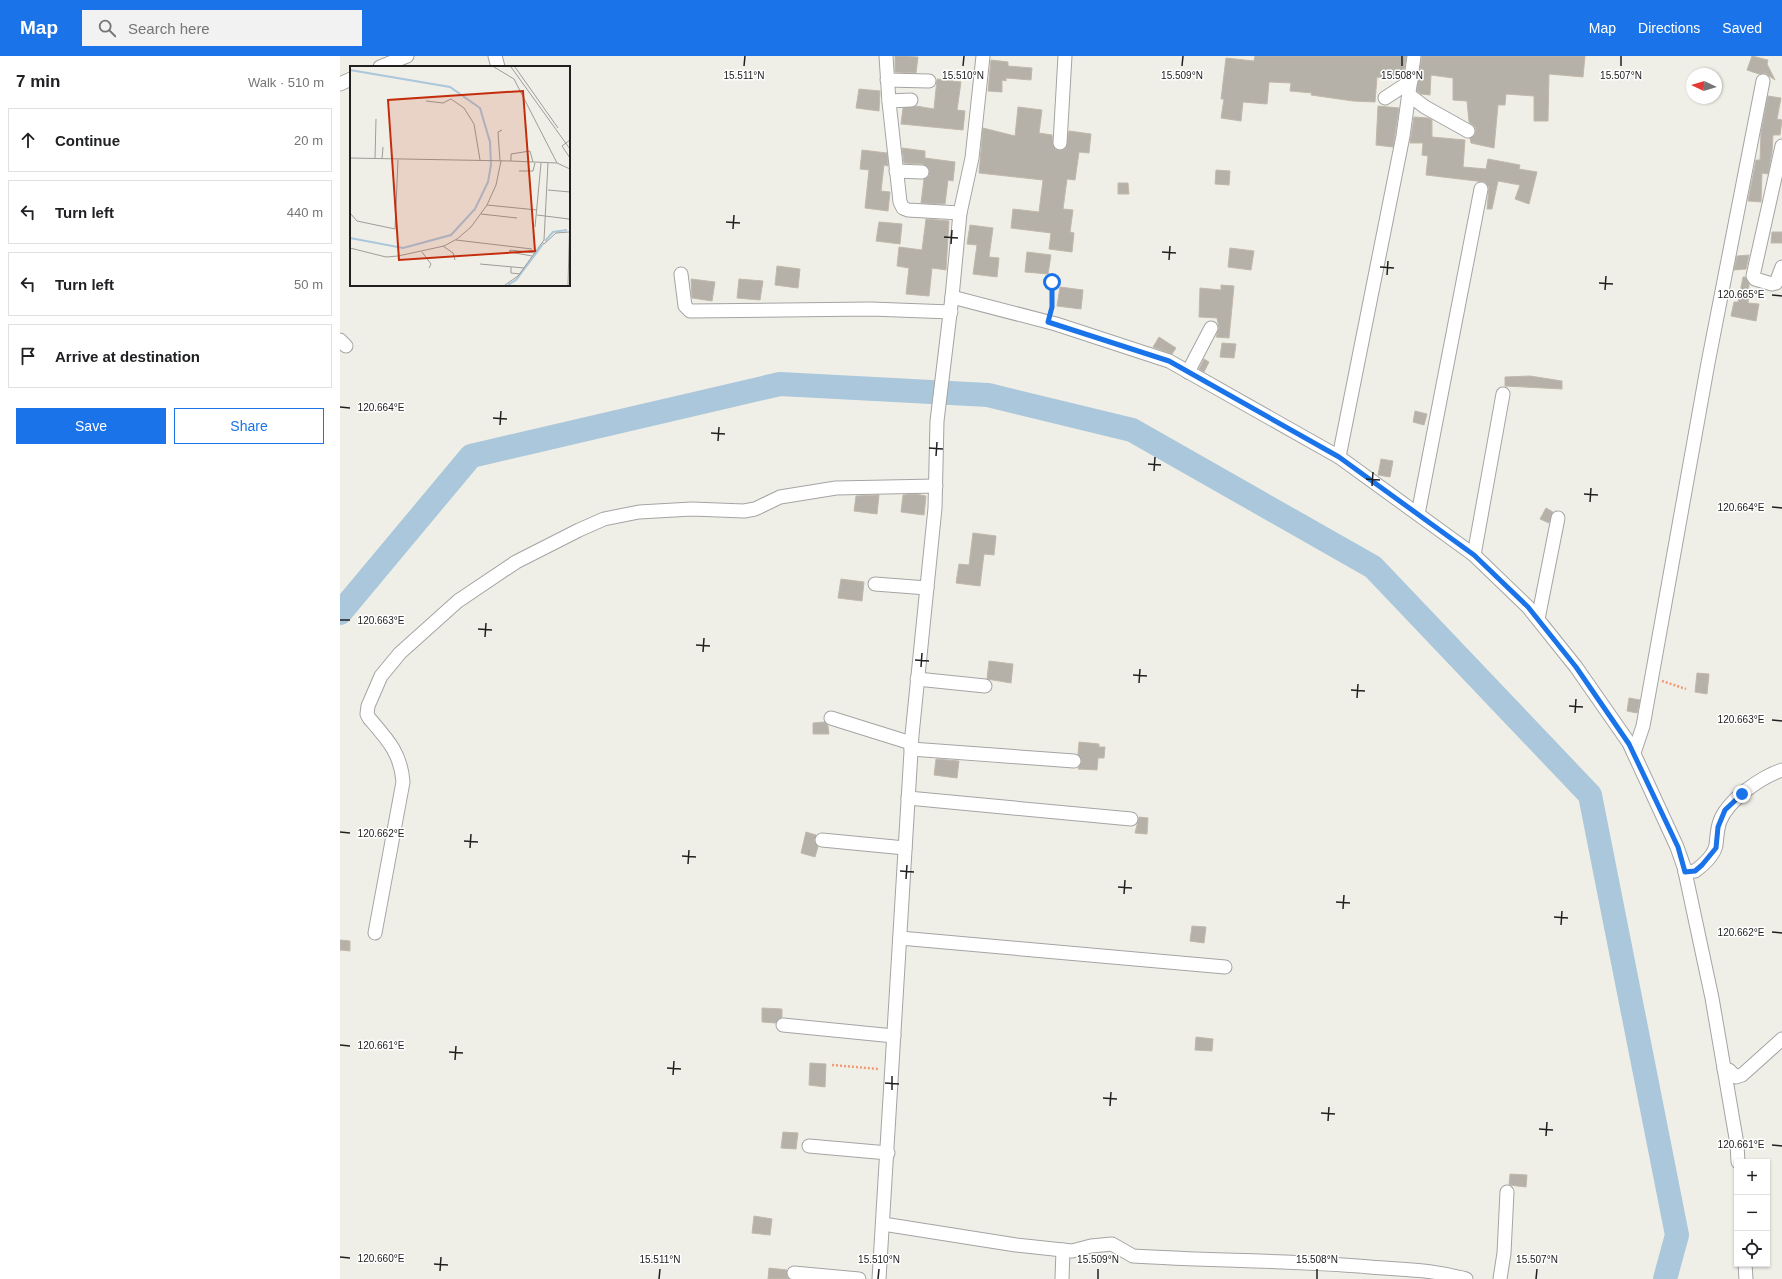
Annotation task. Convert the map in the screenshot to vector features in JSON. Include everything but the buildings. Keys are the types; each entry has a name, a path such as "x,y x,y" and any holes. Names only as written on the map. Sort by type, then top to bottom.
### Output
{"street":[{"path":"382,66 407,56"},
{"path":"495,56 498,66"},
{"path":"886,56 889,101 900,202 903,208 960,213"},
{"path":"879,1279 888,1153 911,746 936,486 936,421 951,312 960,213 972,158 983,56"},
{"path":"1060,144 1065,56"},
{"path":"1339,457 1403,136 1414,56"},
{"path":"340,84 350,79"},
{"path":"887,80 929,81"},
{"path":"1385,98 1411,81"},
{"path":"1634,753 1643,726 1708,364 1763,81"},
{"path":"1409,95 1425,107 1468,131"},
{"path":"889,101 911,100"},
{"path":"1782,146 1753,276 1755,279 1772,284 1776,283 1782,267"},
{"path":"896,171 922,172"},
{"path":"1418,514 1481,189"},
{"path":"681,274 685,306 690,311 871,309 951,312"},
{"path":"952,297 1048,322 1169,361 1339,457 1474,555 1528,607 1576,667 1629,744 1678,847 1685,872 1712,998 1737,1144 1738,1159"},
{"path":"1188,372 1211,328"},
{"path":"1474,555 1503,394"},
{"path":"375,933 404,782 402,767 397,755 391,743 369,718 367,714 368,706 381,676 400,653 458,601 516,562 604,519 639,512 692,509 744,511 780,497 836,488 936,486"},
{"path":"1538,619 1558,518"},
{"path":"875,584 927,588"},
{"path":"917,679 985,686"},
{"path":"831,718 911,746 1074,761"},
{"path":"1685,872 1695,871 1716,848 1718,827 1728,806 1740,797 1748,787 1782,770"},
{"path":"908,798 1131,819"},
{"path":"822,840 905,848"},
{"path":"900,938 1224,968"},
{"path":"783,1025 894,1036"},
{"path":"1724,1069 1729,1070 1736,1077 1742,1075 1782,1039"},
{"path":"809,1146 888,1153"},
{"path":"1500,1279 1504,1253 1507,1192"},
{"path":"883,1224 1072,1251 1091,1246 1112,1244 1133,1256 1306,1262 1418,1269 1441,1272 1466,1279"},
{"path":"1062,1279 1063,1250"},
{"path":"1745,1267 1746,1279"},
{"path":"794,1273 859,1279"}],"path":[{"path":"1048,322 1052,307 1052,282"},
{"path":"1652,678 1686,689"},
{"path":"832,1065 892,1070"}],"waterway":[{"path":"340,613 471,456 780,384 988,395 1132,430 1373,567 1590,795 1677,1235 1665,1279"}],"route":[{"path":"1052,282 1052,307 1048,322 1169,361 1339,457 1474,555 1528,607 1576,667 1629,744 1678,847 1685,872 1695,871 1712,854 1716,848 1720,819 1728,806 1742,794"}]}
